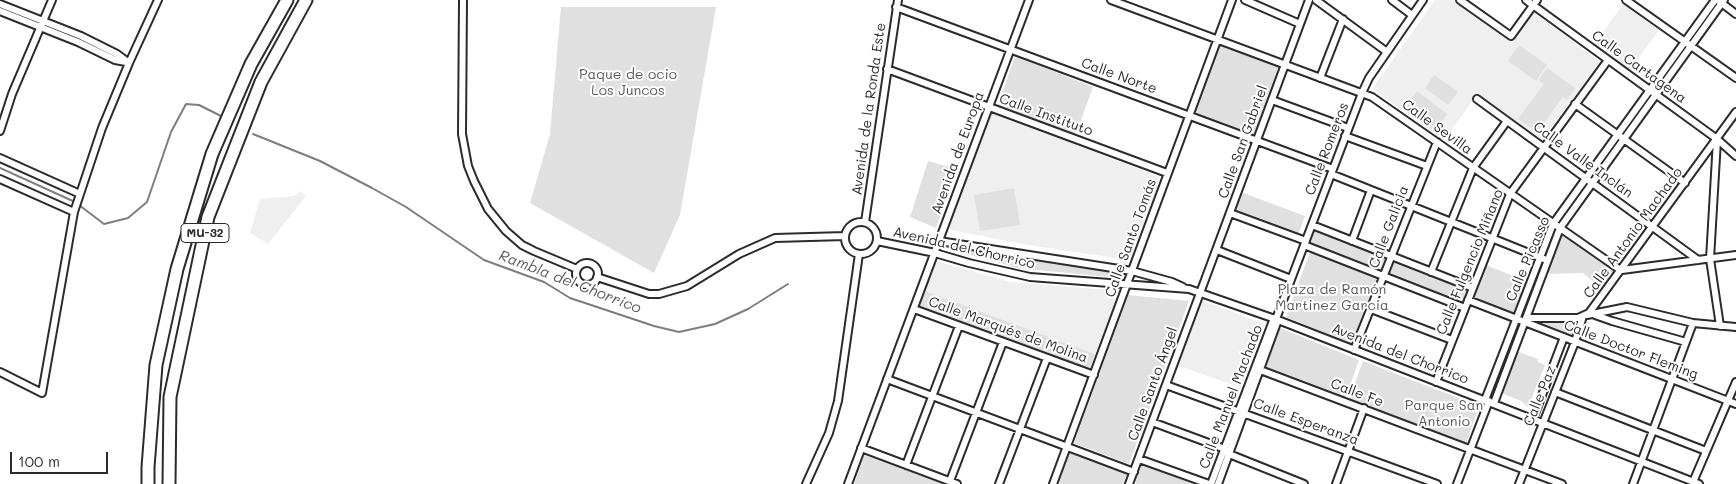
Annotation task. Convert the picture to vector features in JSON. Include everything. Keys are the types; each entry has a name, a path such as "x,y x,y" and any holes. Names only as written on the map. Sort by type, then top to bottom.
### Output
{"highway":[{"name":"MU-32","path":"148,484 156,365 177,269 212,154 251,64 287,0"},
{"name":"MU-32","path":"169,484 170,397 208,217 261,82 306,0"}],"street":[{"path":"0,131 12,94 52,0"},
{"path":"0,372 42,393 74,212 102,128 158,0"},
{"path":"463,0 462,134 468,166 474,181 488,209 506,232 534,252 577,268"},
{"name":"Avenida de Europa","path":"848,484 1029,0"},
{"name":"Calle Sevilla","path":"1112,0 1372,97 1615,268 1622,270"},
{"name":"Calle Santo Tomás","path":"1053,484 1232,0"},
{"path":"1245,0 1300,24"},
{"name":"Calle San Gabriel","path":"1200,293 1309,0"},
{"path":"1316,0 1387,52"},
{"path":"1392,0 1412,15"},
{"name":"Calle Romeros","path":"1276,319 1362,93 1369,78 1423,0"},
{"path":"1460,0 1512,36 1535,3"},
{"name":"Calle Cartagena","path":"1526,0 1535,3 1608,60 1717,139 1736,156"},
{"path":"1626,0 1736,78"},
{"path":"1719,1 1736,14"},
{"name":"Calle Picasso","path":"1489,402 1540,258 1556,226 1719,1"},
{"path":"0,4 41,23"},
{"name":"Calle Norte","path":"897,4 1010,49 1257,141 1371,190 1548,260"},
{"name":"Avenida de la Ronda Este","path":"865,222 897,4"},
{"path":"0,11 81,36 117,54 129,63"},
{"path":"1320,78 1343,20"},
{"name":"Calle Fulgencio Miñano","path":"1436,382 1510,194 1608,60"},
{"name":"Calle Instituto","path":"887,69 1167,173"},
{"name":"Calle Valle Inclán","path":"1478,99 1698,260"},
{"path":"1272,100 1348,128"},
{"path":"1576,104 1685,183"},
{"name":"Calle Antonio Machado","path":"1525,320 1584,316 1593,309 1736,112"},
{"path":"1431,272 1473,168 1507,121"},
{"path":"1345,136 1427,166"},
{"path":"1717,139 1710,259 1720,326"},
{"name":"Calle Galicia","path":"1354,350 1437,142"},
{"path":"1706,153 1715,157"},
{"path":"0,158 80,194"},
{"path":"0,179 74,212"},
{"path":"1352,241 1371,190"},
{"path":"1230,213 1384,277 1465,308"},
{"path":"859,221 865,222 874,227 878,236 872,250 859,254 850,249 845,236 850,226 859,221"},
{"path":"1312,225 1473,288"},
{"name":"Calle Picasso","path":"1489,402 1525,320 1548,260 1556,226"},
{"path":"598,277 649,294 660,294 687,286 739,254 775,238 845,236"},
{"name":"Avenida del Chorrico","path":"877,241 1030,277 1189,289"},
{"name":"Avenida del Chorrico","path":"939,241 1132,271 1172,282 1276,319 1696,483"},
{"path":"1217,250 1292,279"},
{"path":"806,484 829,433 838,401 859,254"},
{"path":"1622,270 1736,255"},
{"path":"583,263 591,264 596,268 598,277 591,284 581,284 576,277 577,268 583,263"},
{"name":"Calle Santo Ángel","path":"1129,484 1200,293"},
{"name":"Calle Doctor Fleming","path":"1468,300 1517,319 1525,320 1575,342 1736,404"},
{"path":"1584,316 1627,307 1693,323 1736,327"},
{"path":"1371,308 1452,340"},
{"name":"Calle Marqués de Molina","path":"914,309 1094,375"},
{"path":"1595,315 1686,342"},
{"name":"Calle Paz","path":"1519,484 1584,316"},
{"name":"Calle Manuel Machado","path":"1218,484 1227,451 1276,319"},
{"path":"1633,484 1693,323"},
{"path":"906,465 959,326"},
{"name":"Calle Paz","path":"1533,419 1564,337"},
{"path":"861,448 954,483 976,413 1003,342"},
{"path":"1000,484 1047,358"},
{"name":"Calle Fe","path":"1257,369 1562,484"},
{"path":"887,379 1134,472"},
{"path":"1696,483 1706,451 1736,382"},
{"name":"Calle Esperanza","path":"1166,385 1437,484"},
{"path":"1555,392 1706,451"},
{"path":"1457,484 1489,402"},
{"path":"1336,484 1364,408"},
{"path":"1152,422 1304,484"},
{"name":"Calle Manuel Machado","path":"1210,484 1227,451"},
{"path":"1139,459 1210,484"}],"shaded area":[{"path":"1435,0 1452,0 1512,43 1534,12 1600,62 1541,141 1477,95 1444,140 1375,91 1373,88"},
{"path":"1623,4 1659,30 1629,71 1594,45"},
{"path":"996,114 1157,176 1158,188 1129,260 1028,245 951,230 949,227 989,115"},
{"path":"301,191 306,196 268,244 250,233 260,199 294,196"},
{"path":"936,261 1011,282 1117,291 1118,295 1095,354 925,291"},
{"path":"1203,301 1262,323 1264,326 1241,388 1177,365 1200,302"}],"green space":[{"name":"Paque de ocio Los Juncos","path":"561,7 716,7 680,215 654,273 530,203 550,134"},
{"path":"1220,44 1279,67 1254,136 1195,114"},
{"path":"1519,45 1547,65 1536,81 1508,61"},
{"path":"1015,56 1093,87 1076,134 998,105"},
{"path":"1547,68 1575,88 1567,100 1563,97 1537,132 1518,119 1544,84 1539,80"},
{"path":"1434,75 1458,92 1448,105 1425,88"},
{"path":"1417,91 1447,114 1435,131 1405,109"},
{"path":"928,161 957,169 936,228 910,217"},
{"path":"1014,188 1020,225 980,231 974,195"},
{"path":"1241,192 1305,216 1298,235 1235,211"},
{"path":"1314,228 1387,258 1382,273 1308,244"},
{"path":"1563,235 1614,271 1614,275 1603,289 1583,273 1547,274 1559,237"},
{"path":"946,246 1119,271 1110,277 1017,268 949,249"},
{"name":"Plaza de Ramón Martinez García","path":"1310,252 1378,279 1352,344 1286,317"},
{"path":"1393,259 1468,289 1462,305 1386,275"},
{"path":"1486,265 1528,282 1515,315 1473,298"},
{"path":"925,291 1095,354 1089,371 918,308"},
{"path":"1128,295 1189,301 1129,464 1074,443"},
{"path":"1544,320 1577,321 1572,336 1541,326 1540,322"},
{"path":"1280,328 1359,360 1346,397 1266,367"},
{"path":"1516,351 1538,359 1538,362 1545,365 1528,407 1521,401 1501,393"},
{"name":"Parque San Antonio","path":"1363,361 1479,406 1466,444 1349,399"},
{"path":"1069,453 1127,474 1123,484 1058,484"},
{"path":"864,455 944,484 854,484"},
{"path":"1142,463 1198,484 1137,484 1135,483"}],"waterway":[{"name":"Rambla del Chorrico","path":"79,205 104,224 128,218 147,202 171,132 186,104 199,105 221,116"},
{"name":"Rambla del Chorrico","path":"253,134 320,161 372,188 406,207 484,260 544,282 570,298 654,326 679,332 715,324 748,309 788,284"},
{"name":"Rambla del Chorrico","path":"0,168 75,202"}]}
